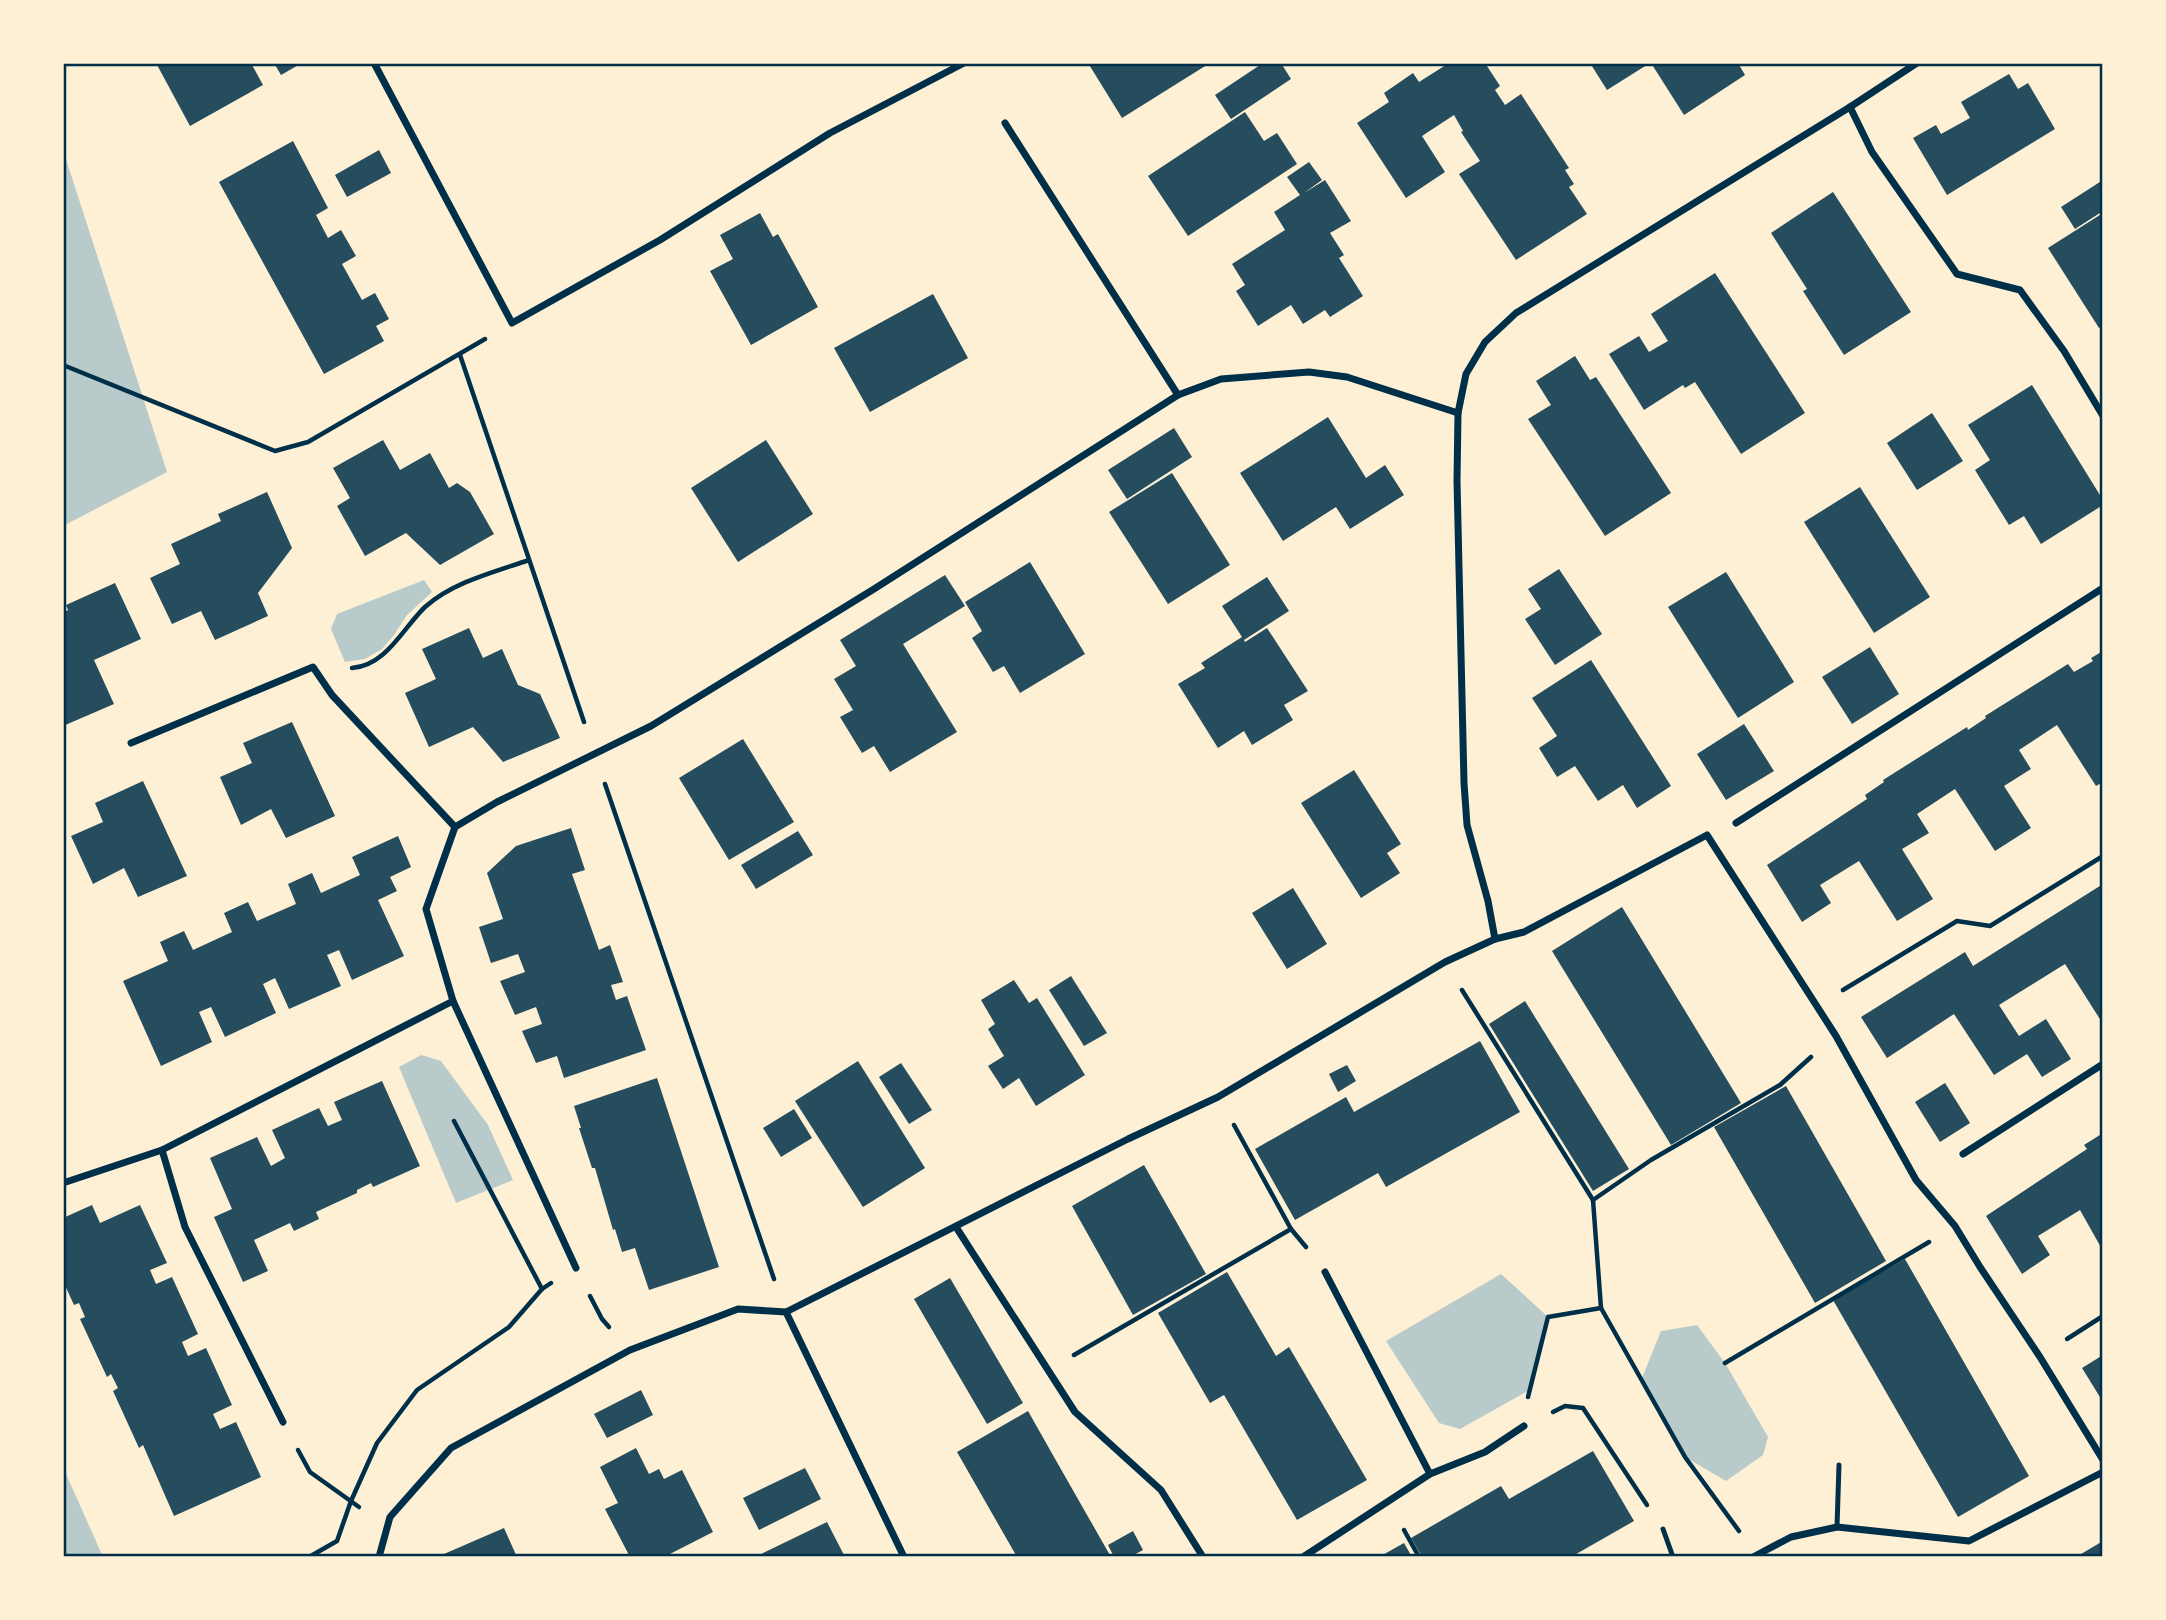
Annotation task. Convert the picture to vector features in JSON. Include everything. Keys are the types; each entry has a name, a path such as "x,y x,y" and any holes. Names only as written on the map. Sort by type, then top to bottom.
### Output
{"street":[{"path":"374,63 512,323 660,240 830,133 964,63"},
{"path":"1495,939 1488,901 1467,825 1465,797 1459,625 1458,413 1466,374 1485,342 1516,313 1917,63"},
{"path":"1850,107 1872,152 1957,274 2020,290 2064,351 2103,416"},
{"path":"1005,123 1178,395"},
{"path":"576,1268 453,1001 426,909 455,827 497,802 652,726 874,589 1178,395 1221,379 1309,372 1347,377 1458,413"},
{"path":"1736,823 2103,588"},
{"path":"131,743 313,667 332,695 455,827"},
{"path":"379,1557 390,1517 451,1448 630,1350 738,1309 786,1312 1128,1139 1218,1097 1445,962 1495,939 1524,932 1707,835 1836,1035 1916,1180 1955,1226 2103,1460"},
{"path":"63,1183 162,1150 453,1001"},
{"path":"1963,1154 2103,1064"},
{"path":"162,1150 185,1227 283,1422"},
{"path":"956,1227 1075,1412 1161,1490 1203,1557"},
{"path":"1325,1272 1430,1475"},
{"path":"786,1312 904,1557"},
{"path":"1303,1557 1430,1475 1485,1452 1524,1426"},
{"path":"1754,1555 1791,1537 1837,1527 1969,1541 2103,1472"}],"lane":[{"path":"1837,1527 1839,1465"},
{"path":"1663,1529 1673,1557"}],"path":[{"path":"63,365 275,451 308,442 512,323"},
{"path":"460,355 786,1312"},
{"path":"320,678 344,668 364,667 386,653 426,607 445,592 529,560"},
{"path":"1834,995 1957,920 1990,926 2103,856"},
{"path":"1445,962 1592,1200 1601,1308 1685,1457 1754,1555"},
{"path":"1592,1200 1651,1160 1780,1085 1836,1035"},
{"path":"1218,1097 1291,1229 1325,1272"},
{"path":"454,1121 542,1289"},
{"path":"1725,1363 1955,1226"},
{"path":"1049,1370 1291,1229"},
{"path":"309,1557 337,1541 351,1501 377,1443 417,1390 509,1327 542,1289 576,1268 602,1319 630,1350"},
{"path":"1524,1426 1528,1391 1548,1317 1601,1308"},
{"path":"2040,1357 2103,1315"},
{"path":"1524,1426 1565,1406 1583,1408 1663,1529"},
{"path":"283,1422 310,1472 368,1514 390,1517"}],"shaded area":[{"path":"63,150 167,472 63,526"},
{"path":"424,580 432,592 407,615 382,649 365,659 345,662 331,629 337,614"},
{"path":"421,1055 441,1061 488,1125 513,1180 456,1203 399,1067"},
{"path":"1501,1274 1548,1317 1528,1391 1460,1429 1439,1423 1386,1341"},
{"path":"1697,1325 1725,1363 1768,1437 1763,1455 1726,1481 1685,1457 1642,1378 1661,1331"},
{"path":"63,1467 103,1557 63,1557"}],"building":[{"path":"156,63 251,63 263,85 190,126"},
{"path":"274,63 302,63 281,75"},
{"path":"1088,63 1210,63 1122,118"},
{"path":"1263,63 1281,63 1291,79 1231,119 1215,95"},
{"path":"1449,63 1485,63 1500,86 1495,90 1505,105 1521,94 1569,168 1565,170 1574,184 1569,187 1587,214 1516,260 1459,174 1480,161 1461,132 1463,131 1454,115 1422,136 1445,172 1406,198 1357,123 1389,102 1384,93 1413,73 1419,82"},
{"path":"1590,63 1650,63 1607,90"},
{"path":"1651,63 1738,63 1745,75 1684,115"},
{"path":"2009,74 2018,89 2028,83 2055,129 1947,195 1913,138 1936,125 1941,134 1970,118 1961,102"},
{"path":"1245,112 1264,141 1277,133 1297,164 1188,236 1148,176"},
{"path":"293,141 328,208 316,215 328,238 341,230 356,256 342,264 362,300 375,293 389,319 376,326 384,341 324,374 219,182"},
{"path":"379,150 391,173 347,197 335,175"},
{"path":"1309,162 1322,180 1304,193 1325,180 1351,221 1330,233 1344,255 1339,258 1363,296 1330,317 1325,310 1303,324 1291,305 1258,326 1236,291 1245,285 1232,264 1285,230 1274,212 1300,195 1287,177"},
{"path":"2103,180 2103,211 2075,229 2061,207"},
{"path":"1833,192 1911,312 1844,355 1803,291 1807,289 1771,233"},
{"path":"760,213 773,237 778,234 818,307 751,345 710,271 733,259 720,235"},
{"path":"2103,213 2103,326 2099,328 2048,248"},
{"path":"1715,273 1805,413 1741,454 1695,382 1685,388 1683,385 1644,410 1609,354 1639,336 1649,352 1668,341 1651,314"},
{"path":"933,294 968,358 870,412 834,348"},
{"path":"1575,356 1590,380 1596,377 1671,493 1605,536 1528,419 1551,405 1536,381"},
{"path":"2032,385 2103,500 2103,505 2041,544 2024,516 2009,525 1975,470 1990,460 1968,425"},
{"path":"1932,413 1963,461 1917,490 1887,443"},
{"path":"1328,417 1366,478 1385,465 1404,495 1350,529 1336,507 1283,541 1240,473"},
{"path":"1174,428 1192,457 1127,499 1108,470"},
{"path":"383,440 400,470 430,453 449,488 457,483 470,492 494,534 440,565 406,533 365,556 337,506 350,498 333,468"},
{"path":"766,440 813,514 738,562 691,488"},
{"path":"1172,473 1230,565 1168,604 1109,512"},
{"path":"1860,487 1930,597 1874,633 1804,522"},
{"path":"267,492 292,548 258,593 268,616 215,640 201,611 172,624 150,578 180,564 171,544 221,521 218,514"},
{"path":"1030,562 1085,654 1020,693 1004,666 993,672 972,638 982,631 965,602"},
{"path":"1559,569 1602,634 1555,665 1525,619 1541,609 1528,589"},
{"path":"1726,572 1794,682 1738,718 1668,607"},
{"path":"945,575 965,606 903,644 957,732 890,772 874,746 862,753 840,717 853,710 834,679 856,666 840,640"},
{"path":"1267,577 1289,611 1244,640 1245,642 1267,628 1308,691 1284,705 1293,720 1252,745 1244,731 1218,748 1178,684 1205,668 1201,663 1242,637 1222,606"},
{"path":"115,583 141,639 94,660 114,704 63,726 63,613 68,610 66,605"},
{"path":"469,628 483,658 502,649 518,685 540,694 560,738 503,762 473,727 429,747 405,693 436,679 422,649"},
{"path":"1870,647 1899,694 1852,724 1822,677"},
{"path":"2103,651 2103,782 2096,786 2057,725 2019,750 2031,769 2004,786 2031,828 1995,851 1955,789 1917,814 1929,833 1902,849 1933,899 1897,921 1859,861 1820,885 1831,903 1802,922 1767,865 1867,799 1865,795 1884,782 1883,780 1967,727 1968,730 1986,718 1985,716 2068,664 2074,672 2093,661 2091,658"},
{"path":"1591,660 1671,786 1637,808 1623,785 1598,801 1575,766 1557,777 1539,748 1557,736 1532,698"},
{"path":"292,722 335,816 286,838 271,809 241,825 220,777 252,763 243,743"},
{"path":"1744,724 1774,771 1726,800 1697,754"},
{"path":"743,739 794,822 729,860 679,778"},
{"path":"1354,770 1401,844 1387,853 1400,873 1361,898 1301,803"},
{"path":"143,781 187,876 138,897 124,868 93,884 71,836 103,822 95,803"},
{"path":"571,828 585,870 572,874 599,950 610,945 623,982 611,985 616,1000 627,996 646,1050 564,1078 557,1056 536,1063 522,1031 542,1024 536,1007 515,1015 500,981 525,972 518,954 491,963 479,927 503,919 487,873 516,846"},
{"path":"798,831 813,855 756,889 741,865"},
{"path":"398,836 411,867 390,877 397,891 378,900 404,956 352,980 339,950 327,955 341,986 289,1009 275,978 263,984 276,1013 225,1037 211,1007 199,1012 212,1042 161,1066 123,981 168,961 160,942 184,931 193,950 232,932 224,913 248,902 257,921 296,904 288,884 312,873 321,893 360,875 352,857"},
{"path":"2103,884 2103,1024 2065,964 1999,1005 2019,1036 2046,1019 2071,1059 2042,1077 2027,1054 1994,1075 1954,1014 1887,1058 1861,1017 1965,952 1973,966"},
{"path":"1293,888 1327,944 1287,969 1252,913"},
{"path":"1622,907 1741,1103 1671,1145 1552,951"},
{"path":"1071,976 1107,1033 1084,1046 1049,990"},
{"path":"1014,980 1029,1003 1037,998 1085,1075 1036,1106 1019,1078 1003,1089 988,1066 1004,1056 988,1029 995,1024 981,1000"},
{"path":"1525,1001 1629,1169 1593,1191 1489,1024"},
{"path":"1480,1041 1520,1112 1386,1187 1378,1173 1295,1220 1255,1149 1346,1097 1354,1112"},
{"path":"858,1061 925,1168 863,1207 795,1101"},
{"path":"901,1063 932,1110 909,1124 879,1077"},
{"path":"1347,1065 1356,1081 1338,1092 1329,1074"},
{"path":"657,1078 719,1267 649,1290 635,1248 622,1252 615,1229 613,1230 574,1106"},
{"path":"382,1081 420,1166 373,1187 371,1183 357,1190 357,1193 316,1212 319,1219 294,1231 290,1223 254,1240 268,1271 243,1282 214,1217 232,1209 210,1158 257,1137 271,1166 285,1158 272,1130 319,1108 328,1126 342,1120 334,1102"},
{"path":"1945,1083 1970,1123 1940,1142 1915,1102"},
{"path":"1786,1086 1886,1261 1815,1303 1714,1127"},
{"path":"794,1109 812,1138 781,1157 763,1128"},
{"path":"2103,1133 2103,1251 2080,1210 2038,1236 2050,1255 2022,1274 1986,1216 2087,1149 2084,1145"},
{"path":"1144,1165 1206,1274 1133,1315 1072,1206"},
{"path":"92,1205 100,1223 140,1205 167,1263 150,1270 156,1284 172,1277 198,1334 182,1342 188,1356 206,1348 232,1405 213,1414 220,1429 236,1422 261,1477 174,1516 143,1445 139,1448 113,1391 118,1388 111,1374 107,1377 80,1319 85,1317 79,1303 74,1305 63,1281 63,1218"},
{"path":"1905,1259 2029,1476 1958,1517 1833,1300"},
{"path":"1227,1272 1276,1356 1289,1347 1367,1480 1297,1520 1224,1395 1210,1403 1158,1313"},
{"path":"950,1278 1023,1403 987,1424 914,1299"},
{"path":"2103,1355 2103,1402 2082,1368"},
{"path":"641,1390 653,1415 607,1438 594,1414"},
{"path":"1028,1411 1111,1557 1017,1557 957,1452"},
{"path":"636,1448 649,1474 659,1469 664,1479 682,1470 713,1532 664,1557 630,1557 605,1509 618,1503 600,1467"},
{"path":"1593,1451 1634,1521 1571,1557 1422,1557 1411,1538 1501,1486 1509,1499"},
{"path":"805,1468 821,1499 759,1530 743,1498"},
{"path":"827,1522 845,1557 755,1557"},
{"path":"504,1528 517,1557 437,1557"},
{"path":"1133,1531 1143,1550 1130,1557 1114,1557 1108,1545"},
{"path":"2103,1541 2103,1557 2076,1557"},
{"path":"1404,1543 1412,1557 1379,1557"}]}
